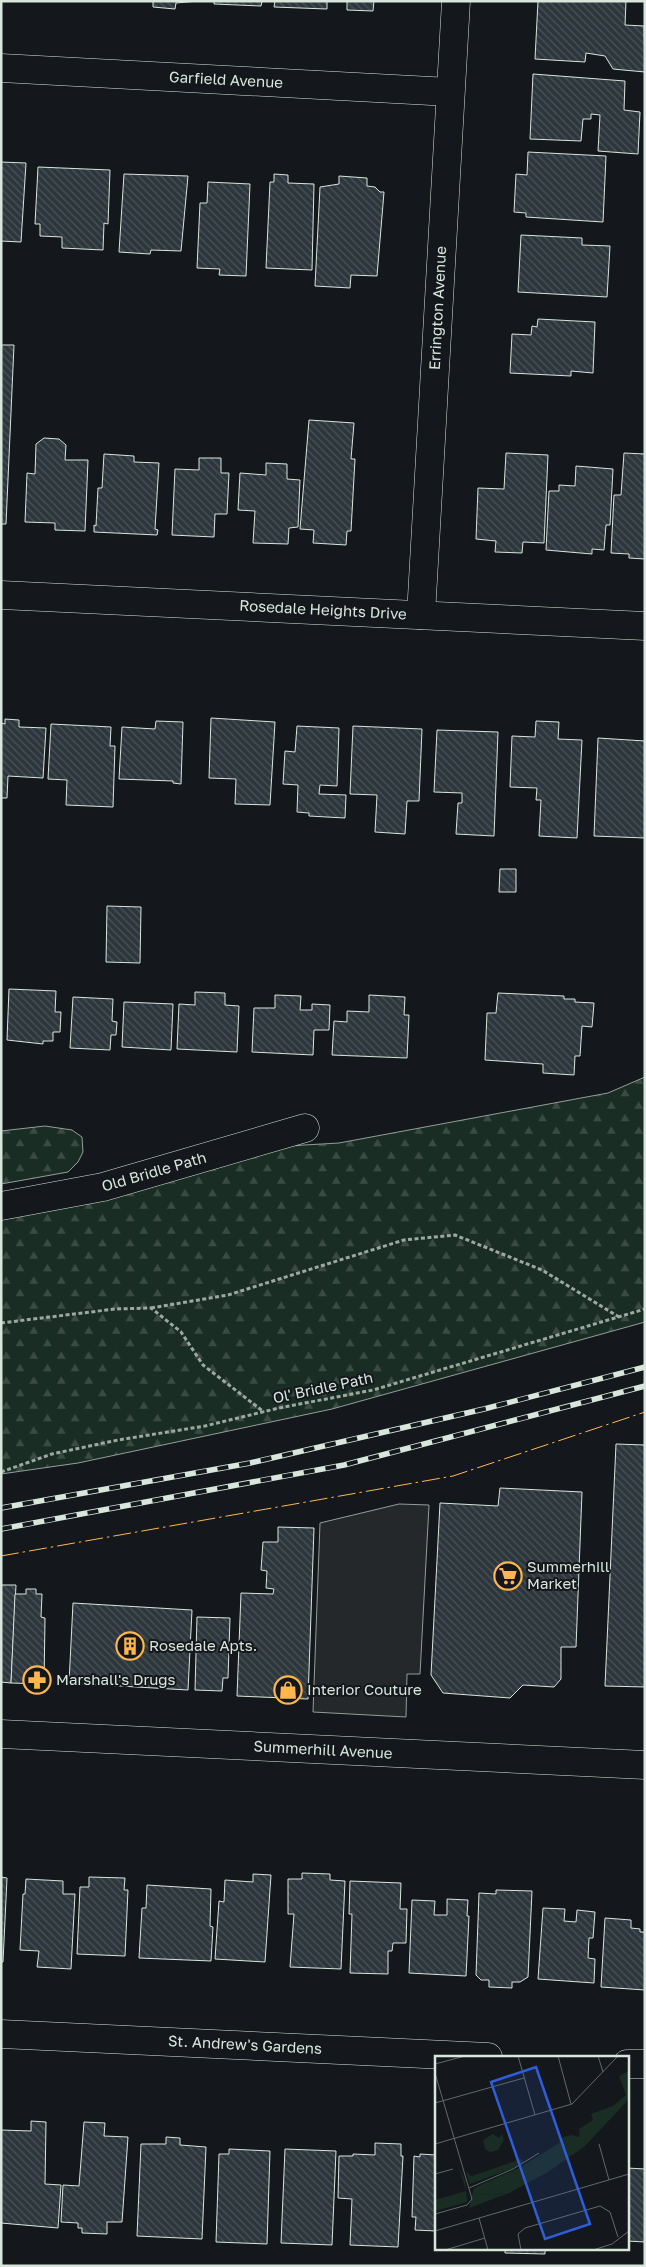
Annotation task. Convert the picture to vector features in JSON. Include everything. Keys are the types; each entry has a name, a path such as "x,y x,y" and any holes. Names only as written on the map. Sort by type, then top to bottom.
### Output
{"street":[{"name":"Errington Avenue","path":"421,615 456,1"},
{"name":"Garfield Avenue","path":"1,68 450,92"},
{"name":"Rosedale Heights Drive","path":"1,595 645,626"},
{"name":"Old Bridle Path","path":"1,1206 103,1187 305,1128"},
{"name":"Summerhill Avenue","path":"1,1734 645,1765"},
{"name":"St. Andrew's Gardens","path":"1,2034 467,2056"},
{"path":"628,2064 645,2064"}],"path":[{"path":"1,1323 115,1309 151,1308 228,1295 404,1240 455,1235 542,1270 619,1317"},
{"path":"151,1308 181,1332 203,1365 246,1401 264,1412"},
{"name":"Ol' Bridle Path","path":"1,1472 52,1454 118,1440 205,1426 373,1390 645,1309"}],"green space":[{"path":"645,1077 645,1322 332,1409 78,1463 1,1474 1,1220 133,1192 287,1146 339,1143 608,1093"},
{"path":"45,1126 72,1130 82,1137 83,1152 78,1162 68,1172 1,1184 1,1131"}],"shaded area":[{"path":"399,1504 429,1505 420,1674 407,1674 406,1717 313,1712 320,1523"}],"building":[{"path":"153,1 198,1 176,3 175,9 153,7"},
{"path":"214,1 262,1 261,6 214,4"},
{"path":"275,1 327,1 327,9 274,7"},
{"path":"347,1 374,1 373,11 347,10"},
{"path":"538,1 626,1 625,25 644,26 645,72 613,69 605,56 586,53 585,62 535,59"},
{"path":"533,74 625,81 624,110 640,112 638,154 598,151 600,115 591,114 591,119 583,119 581,141 530,139"},
{"path":"528,152 606,156 603,222 526,217 526,213 514,212 516,174 527,175"},
{"path":"1,162 26,163 21,242 1,241"},
{"path":"38,167 110,170 108,224 104,223 103,250 62,248 62,237 40,236 40,224 35,224"},
{"path":"124,174 188,176 181,251 151,250 150,254 119,252"},
{"path":"274,174 288,175 288,183 314,184 312,270 266,268 270,182 274,182"},
{"path":"339,176 367,178 367,186 375,187 380,192 384,192 377,276 351,275 350,288 315,286 320,187 339,184"},
{"path":"208,182 250,184 246,276 219,275 220,269 197,268 200,203 207,203"},
{"path":"521,235 582,238 582,245 610,246 607,297 518,292"},
{"path":"538,319 595,322 593,373 571,371 571,376 510,373 512,334 531,335 532,326 537,327"},
{"path":"1,345 14,345 6,524 1,524"},
{"path":"309,420 354,423 351,459 355,459 351,531 347,531 346,545 313,543 314,530 300,529"},
{"path":"44,438 59,439 66,445 65,460 88,460 85,531 55,530 55,523 25,522 27,473 35,474 36,444"},
{"path":"506,453 548,455 544,543 523,542 522,553 495,552 496,541 476,539 478,488 504,489"},
{"path":"624,453 645,454 645,559 629,558 629,554 611,553 614,495 621,495"},
{"path":"104,454 134,456 134,462 159,463 155,529 158,530 157,535 94,532 98,488 102,488"},
{"path":"199,458 221,458 221,473 229,473 227,514 215,514 214,537 172,535 175,469 199,470"},
{"path":"266,463 287,464 287,479 300,480 298,527 289,528 288,544 253,543 255,511 238,510 240,473 266,475"},
{"path":"576,466 613,469 610,525 606,525 604,550 592,549 592,554 546,550 549,491 559,491 559,485 575,486"},
{"path":"211,718 275,722 270,805 235,804 236,779 209,778"},
{"path":"5,719 19,720 19,727 46,728 43,778 8,776 7,798 1,798 1,723 5,724"},
{"path":"156,721 183,722 181,784 173,783 173,781 119,779 122,727 155,729"},
{"path":"536,721 559,722 558,739 582,740 577,838 539,836 541,800 536,800 537,788 510,787 512,736 535,737"},
{"path":"51,724 111,727 110,746 115,746 113,807 66,805 67,780 48,779"},
{"path":"297,726 339,728 337,786 320,785 319,794 346,795 345,818 309,816 309,813 297,812 298,785 283,784 285,751 295,752"},
{"path":"353,726 422,729 419,801 407,801 405,834 375,832 377,795 350,794"},
{"path":"437,730 498,732 494,836 456,834 458,803 462,803 462,793 434,792"},
{"path":"598,738 645,741 645,838 594,836"},
{"path":"500,869 516,869 516,892 499,892"},
{"path":"107,906 141,907 140,963 106,962"},
{"path":"9,989 56,991 55,1012 61,1012 60,1032 53,1032 53,1041 43,1041 43,1044 7,1040"},
{"path":"195,992 225,993 225,1005 239,1006 237,1052 177,1049 179,1004 195,1005"},
{"path":"498,993 564,996 564,999 575,999 575,1002 594,1003 592,1027 582,1026 580,1056 575,1056 574,1075 543,1073 543,1064 485,1060 487,1013 496,1013"},
{"path":"275,995 301,996 300,1010 312,1010 312,1004 330,1005 329,1030 314,1030 313,1055 252,1052 254,1008 275,1008"},
{"path":"369,995 405,997 404,1015 409,1015 407,1058 332,1055 334,1021 347,1022 347,1011 369,1012"},
{"path":"73,997 113,999 112,1021 117,1022 116,1035 111,1035 110,1050 70,1048"},
{"path":"124,1002 173,1004 171,1050 122,1047"},
{"path":"616,1444 645,1445 645,1687 605,1686"},
{"name":"Summerhill Market","path":"500,1488 582,1492 576,1647 561,1647 561,1679 554,1687 523,1685 510,1698 443,1693 431,1675 440,1503 498,1506"},
{"path":"278,1527 314,1528 308,1699 237,1696 241,1593 273,1594 274,1589 266,1588 267,1571 261,1570 263,1542 278,1542"},
{"path":"1,1585 16,1585 11,1683 1,1682"},
{"path":"26,1589 36,1589 36,1594 42,1594 41,1617 45,1618 44,1684 11,1683 15,1594 26,1594"},
{"name":"Rosedale Apts.","path":"73,1603 192,1610 188,1690 69,1683"},
{"path":"197,1617 230,1618 228,1678 223,1678 222,1691 195,1690"},
{"path":"302,1873 330,1874 330,1880 345,1881 341,1969 290,1967 294,1914 288,1914 288,1879 302,1879"},
{"path":"253,1874 271,1875 265,1962 215,1959 219,1901 224,1902 225,1880 253,1882"},
{"path":"1,1877 7,1878 3,1962 1,1962"},
{"path":"89,1877 125,1878 124,1890 128,1890 125,1956 77,1954 80,1887 89,1887"},
{"path":"26,1879 63,1881 63,1894 75,1894 71,1969 37,1967 39,1951 20,1950 23,1894 25,1894"},
{"path":"350,1881 401,1883 400,1909 407,1909 406,1943 393,1943 392,1951 388,1951 388,1974 350,1973 352,1914 349,1914"},
{"path":"147,1885 211,1889 210,1926 213,1927 211,1961 139,1958 142,1908 146,1908"},
{"path":"496,1890 532,1891 528,1977 520,1982 512,1982 512,1988 489,1987 489,1980 481,1980 476,1975 479,1893 496,1894"},
{"path":"447,1899 468,1900 466,1976 409,1973 412,1900 435,1901 434,1915 447,1915"},
{"path":"543,1908 565,1909 564,1921 576,1922 577,1910 595,1912 593,1938 589,1938 588,1958 595,1959 594,1983 538,1979"},
{"path":"605,1918 631,1920 631,1928 640,1929 640,1932 645,1932 645,1990 601,1987"},
{"path":"31,2121 46,2122 45,2184 61,2185 58,2228 1,2223 1,2130 31,2131"},
{"path":"84,2122 105,2123 104,2136 128,2137 122,2222 107,2222 107,2234 82,2233 82,2228 78,2228 78,2223 61,2222 63,2185 79,2186"},
{"path":"166,2137 180,2138 180,2145 206,2147 202,2239 137,2236 141,2144 166,2144"},
{"path":"375,2143 401,2144 401,2156 403,2156 398,2247 350,2245 352,2199 338,2198 339,2156 353,2156 353,2154 375,2155"},
{"path":"229,2149 270,2151 267,2244 216,2242 219,2154 229,2154"},
{"path":"285,2149 336,2151 332,2245 281,2243"},
{"path":"420,2154 435,2155 435,2231 415,2230 416,2217 412,2217 414,2156 420,2157"},
{"path":"628,2168 645,2169 645,2242 628,2241"},
{"path":"505,2250 545,2250 545,2254 505,2253"}],"railway":[{"path":"1,1508 250,1463 484,1409 645,1367"},
{"path":"1,1529 344,1465 645,1386"}],"power":[{"path":"1,1556 453,1476 645,1412"}],"place":[{"name":"Summerhill Market","path":"508,1576"},
{"name":"Rosedale Apts.","path":"130,1646"},
{"name":"Marshall's Drugs","path":"37,1680"},
{"name":"Interior Couture","path":"288,1690"}]}
